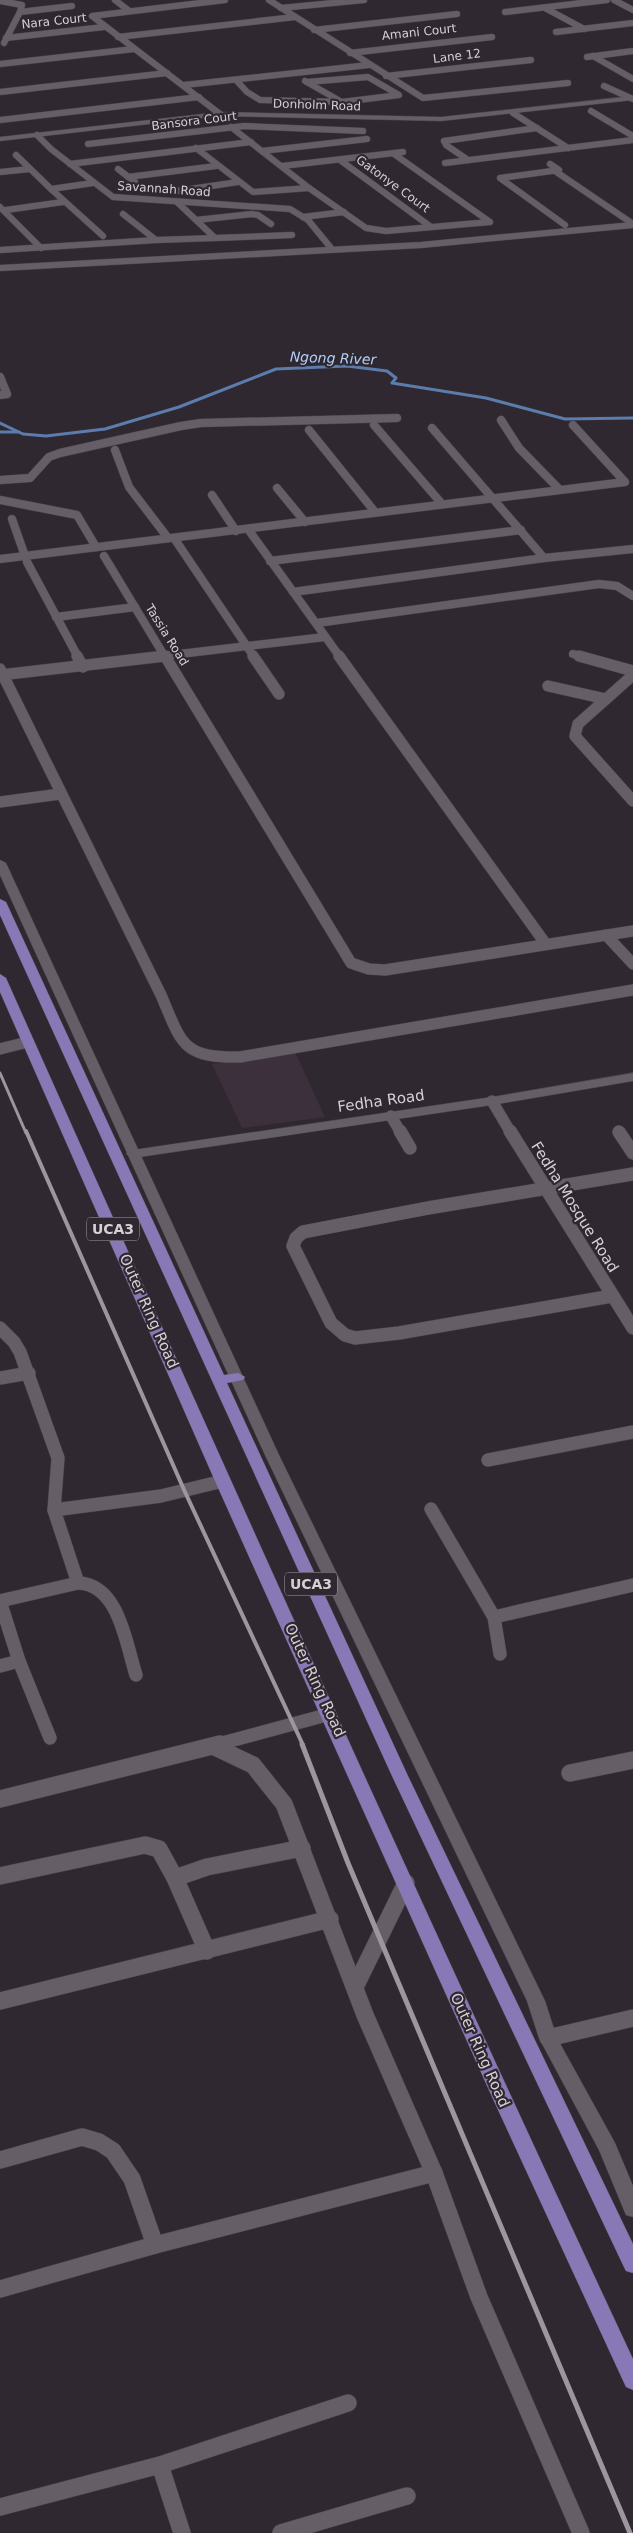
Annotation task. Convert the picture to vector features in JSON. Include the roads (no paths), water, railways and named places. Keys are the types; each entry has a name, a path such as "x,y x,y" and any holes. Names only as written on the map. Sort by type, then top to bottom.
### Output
{"main road":[{"name":"Donholm Road","path":"0,139 220,114 441,119 513,113 632,99"},
{"name":"UCA3","path":"0,863 133,1154 238,1376 269,1447 536,2001 548,2038 608,2149 633,2209"},
{"name":"UCA3","path":"0,902 400,1776 633,2262"},
{"name":"Outer Ring Road","path":"0,978 223,1481 330,1714 502,2099 633,2381"},
{"name":"Fedha Road","path":"133,1154 492,1101 633,1077"},
{"path":"219,1380 238,1376"}],"street":[{"path":"115,0 128,10"},
{"path":"220,114 92,16 128,10 226,0"},
{"path":"269,0 420,98 430,99 568,82"},
{"path":"281,8 364,0"},
{"path":"505,12 607,0"},
{"path":"614,0 633,10"},
{"path":"0,1 22,5 20,12 72,6"},
{"path":"545,8 584,28"},
{"name":"Nara Court","path":"20,12 5,41 104,27"},
{"path":"314,30 457,14"},
{"path":"118,37 294,17"},
{"path":"556,32 633,23"},
{"name":"Amani Court","path":"350,52 492,37"},
{"path":"0,64 134,50"},
{"path":"633,51 590,56 633,79"},
{"name":"Lane 12","path":"386,76 531,60"},
{"path":"184,85 369,65"},
{"path":"617,69 633,67"},
{"path":"0,92 167,73"},
{"path":"294,73 342,102"},
{"path":"236,80 247,92 260,100 342,102 399,95 368,77 307,82"},
{"path":"604,86 632,99"},
{"path":"0,120 199,97"},
{"path":"591,111 633,136"},
{"path":"513,113 568,148"},
{"path":"231,127 309,188 371,229 386,231 490,222 394,154"},
{"name":"Bansora Court","path":"88,144 231,127 363,131"},
{"path":"304,128 326,142"},
{"path":"468,160 446,146 444,141 537,128"},
{"name":"Savannah Road","path":"37,135 93,183 113,197 282,207 296,211 303,217"},
{"path":"262,151 326,142 367,139"},
{"path":"445,163 633,140"},
{"path":"70,164 251,142"},
{"path":"196,148 216,166 250,191 260,193 309,188"},
{"path":"282,166 405,152"},
{"path":"532,152 559,169 556,171"},
{"path":"16,155 63,202 103,236"},
{"name":"Gatonye Court","path":"340,160 431,227"},
{"path":"128,177 216,166"},
{"path":"0,172 30,169"},
{"path":"118,170 135,182"},
{"path":"565,225 500,178 556,171 633,225"},
{"path":"177,191 238,182"},
{"path":"51,189 93,183"},
{"path":"2,209 63,202"},
{"path":"176,202 215,238"},
{"path":"2,209 41,248"},
{"path":"303,217 344,212"},
{"path":"123,214 156,240"},
{"path":"196,220 255,214 271,224"},
{"path":"303,217 318,231 331,248"},
{"path":"0,268 421,244 633,225"},
{"path":"0,250 156,240 292,235"},
{"path":"0,377 7,394 0,395"},
{"path":"0,480 30,478 49,457 60,453 182,426 202,423 397,418"},
{"path":"501,420 519,448 559,489"},
{"path":"374,425 442,504"},
{"path":"0,559 26,559 96,547 625,482 573,425"},
{"path":"432,428 544,558"},
{"path":"309,430 375,512"},
{"path":"115,450 129,487 171,538 279,694"},
{"path":"277,488 305,522"},
{"path":"212,495 236,531"},
{"path":"0,500 77,515 96,547"},
{"path":"12,519 26,559 82,667"},
{"path":"248,529 545,943"},
{"path":"270,561 521,530"},
{"path":"293,592 544,558 633,549"},
{"name":"Tassia Road","path":"104,556 350,962 369,969 385,970 633,930"},
{"path":"317,623 599,584 617,586 633,596"},
{"path":"56,617 135,607"},
{"path":"325,637 82,667 1,673 161,995 181,1042 201,1056 212,1058 240,1057 633,990"},
{"path":"573,654 633,672"},
{"path":"633,675 578,724 575,736 633,800"},
{"path":"548,686 606,699"},
{"path":"0,802 60,794"},
{"path":"606,935 633,964"},
{"path":"0,1049 28,1042"},
{"name":"Fedha Mosque Road","path":"492,1101 544,1189 633,1328"},
{"path":"391,1116 410,1148"},
{"path":"619,1132 633,1153"},
{"path":"612,1296 399,1333 355,1338 345,1335 331,1323 293,1246 296,1238 303,1232 633,1174"},
{"path":"0,1328 14,1342 29,1373 58,1458 54,1510 78,1582"},
{"path":"0,1378 29,1373"},
{"path":"488,1460 633,1432"},
{"path":"54,1510 161,1496 223,1481"},
{"path":"431,1510 494,1617 500,1654"},
{"path":"50,1738 19,1661 0,1601 78,1582 98,1588 105,1595 115,1612 136,1675"},
{"path":"494,1617 633,1585"},
{"path":"0,1666 19,1661"},
{"path":"0,1799 213,1746 330,1714"},
{"path":"213,1746 253,1764 284,1804 355,1987 434,2173 479,2297 581,2533"},
{"path":"570,1773 633,1760"},
{"path":"0,1876 145,1845 154,1846 159,1849 175,1878 207,1951"},
{"path":"175,1878 208,1867 302,1848"},
{"path":"355,1987 406,1883"},
{"path":"0,2001 330,1919"},
{"path":"548,2038 633,2018"},
{"path":"0,2160 82,2137 95,2139 110,2146 128,2169 155,2245"},
{"path":"0,2289 155,2245 434,2173"},
{"path":"0,2507 160,2465 348,2403"},
{"path":"160,2465 182,2533"},
{"path":"281,2533 407,2496"}],"waterway":[{"name":"Ngong River","path":"19,432 46,436 105,429 179,407 276,369 347,366 387,371 396,378 392,383 486,398 565,419 633,418"},
{"name":"Ngong River","path":"0,423 19,432"},
{"path":"0,432 19,432"}],"railway":[{"path":"0,1073 26,1133"},
{"path":"26,1131 185,1492 303,1745"},
{"path":"302,1744 348,1863 630,2533"}]}
